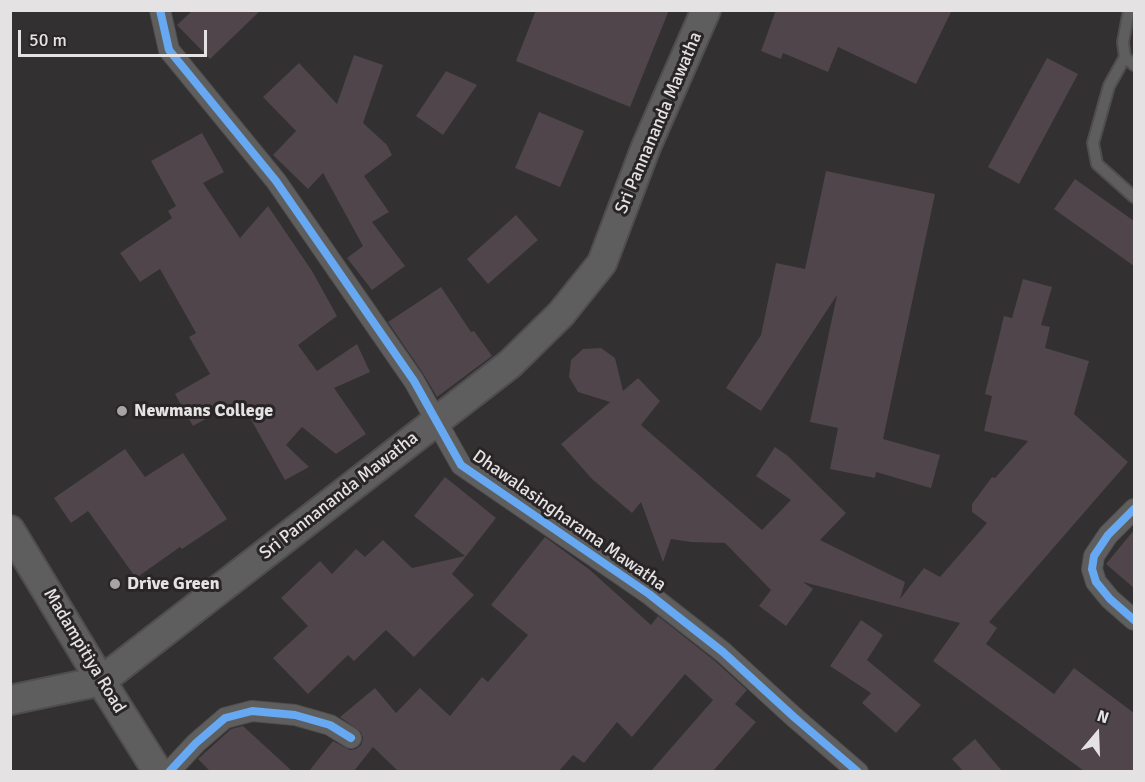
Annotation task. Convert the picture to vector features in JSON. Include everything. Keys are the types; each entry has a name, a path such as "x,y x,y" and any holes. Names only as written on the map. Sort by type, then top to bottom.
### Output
{"main road":[{"name":"Sri Pannananda Mawatha","path":"101,681 510,364 561,314 602,263 646,147 706,10"},
{"name":"Madampitiya Road","path":"10,530 158,771"},
{"path":"10,700 101,681"}],"street":[{"name":"Dhawalasingharama Mawatha","path":"160,10 170,50 276,181 414,381 461,465 649,594 723,652 794,717 858,771"},
{"path":"1134,509 1108,536 1094,556 1092,569 1096,582 1110,599 1134,620"},
{"path":"169,771 195,743 225,717 252,711 295,715 330,725 351,738"}],"lane":[{"path":"1129,10 1123,42 1125,57 1109,86 1093,143 1097,164 1134,197"},
{"path":"1125,57 1134,65"}],"building":[{"path":"193,10 261,10 210,59 177,25"},
{"path":"536,10 669,10 630,107 516,61"},
{"path":"776,10 952,10 916,84 838,47 828,72 783,53 781,59 761,51"},
{"path":"354,55 383,65 363,123 387,145 392,155 364,176 389,212 372,222 405,266 372,290 347,258 363,246 323,173 308,189 273,155 296,131 263,97 299,63 337,104"},
{"path":"1047,58 1078,74 1019,184 988,167"},
{"path":"446,71 477,85 443,135 416,116"},
{"path":"539,112 584,131 560,187 515,168"},
{"path":"202,133 224,172 203,183 240,238 268,206 312,271 337,316 298,345 317,371 357,344 370,372 334,388 366,434 336,454 302,427 286,445 309,467 285,480 240,400 193,426 175,394 210,374 189,337 196,333 160,269 140,282 120,253 172,218 168,211 176,206 151,161"},
{"path":"826,171 935,194 883,439 940,455 931,488 876,472 875,478 830,469 838,428 810,422 837,295 761,411 726,388 761,335 776,263 805,269"},
{"path":"1075,179 1134,221 1134,266 1054,209"},
{"path":"516,215 538,240 488,284 467,259"},
{"path":"1023,279 1052,287 1041,325 1050,327 1045,348 1089,361 1074,414 1128,462 989,622 997,628 986,644 1054,694 1074,668 1134,713 1134,771 1084,771 933,661 960,623 803,582 813,589 786,626 759,606 771,590 725,543 671,539 663,562 641,502 632,513 592,479 561,444 610,402 578,392 569,377 571,360 583,349 601,348 615,358 623,391 638,378 660,401 641,425 762,530 791,500 756,476 775,447 788,456 846,513 820,540 905,582 900,599 924,568 940,577 987,523 972,512 972,504 992,477 995,478 1028,441 984,431 992,396 985,394 1004,316 1012,318"},
{"path":"441,287 471,332 474,331 492,356 437,397 388,322"},
{"path":"125,449 145,477 183,453 227,519 182,549 180,547 136,578 88,511 71,523 54,498"},
{"path":"445,477 496,518 452,574 474,595 414,657 386,630 354,661 348,655 308,694 273,658 308,626 281,598 320,561 332,574 356,549 365,557 383,540 412,568 465,556 414,516"},
{"path":"1134,530 1134,588 1106,564"},
{"path":"545,537 590,570 651,625 658,616 715,661 747,690 735,704 756,722 713,771 651,771 713,700 685,674 632,737 617,722 584,763 573,755 559,771 398,771 373,747 354,771 309,771 333,741 350,750 361,745 363,738 361,732 340,717 375,688 396,713 420,688 450,716 482,677 488,682 528,635 491,605"},
{"path":"861,620 883,635 867,660 921,705 896,733 862,703 871,693 830,666"},
{"path":"243,726 292,771 210,771 198,759 231,729"},
{"path":"975,739 1002,771 963,771 952,759"}],"cycle path":[{"path":"160,10 169,50 276,181 414,381 461,465 649,594 723,652 858,772"},
{"path":"1134,509 1108,535 1094,556 1092,569 1096,582 1110,599 1134,620"},
{"path":"169,772 196,743 225,718 252,711 295,715 330,725 351,738"}],"place":[{"name":"Newmans College","path":"122,411"},
{"name":"Drive Green","path":"115,584"}]}
